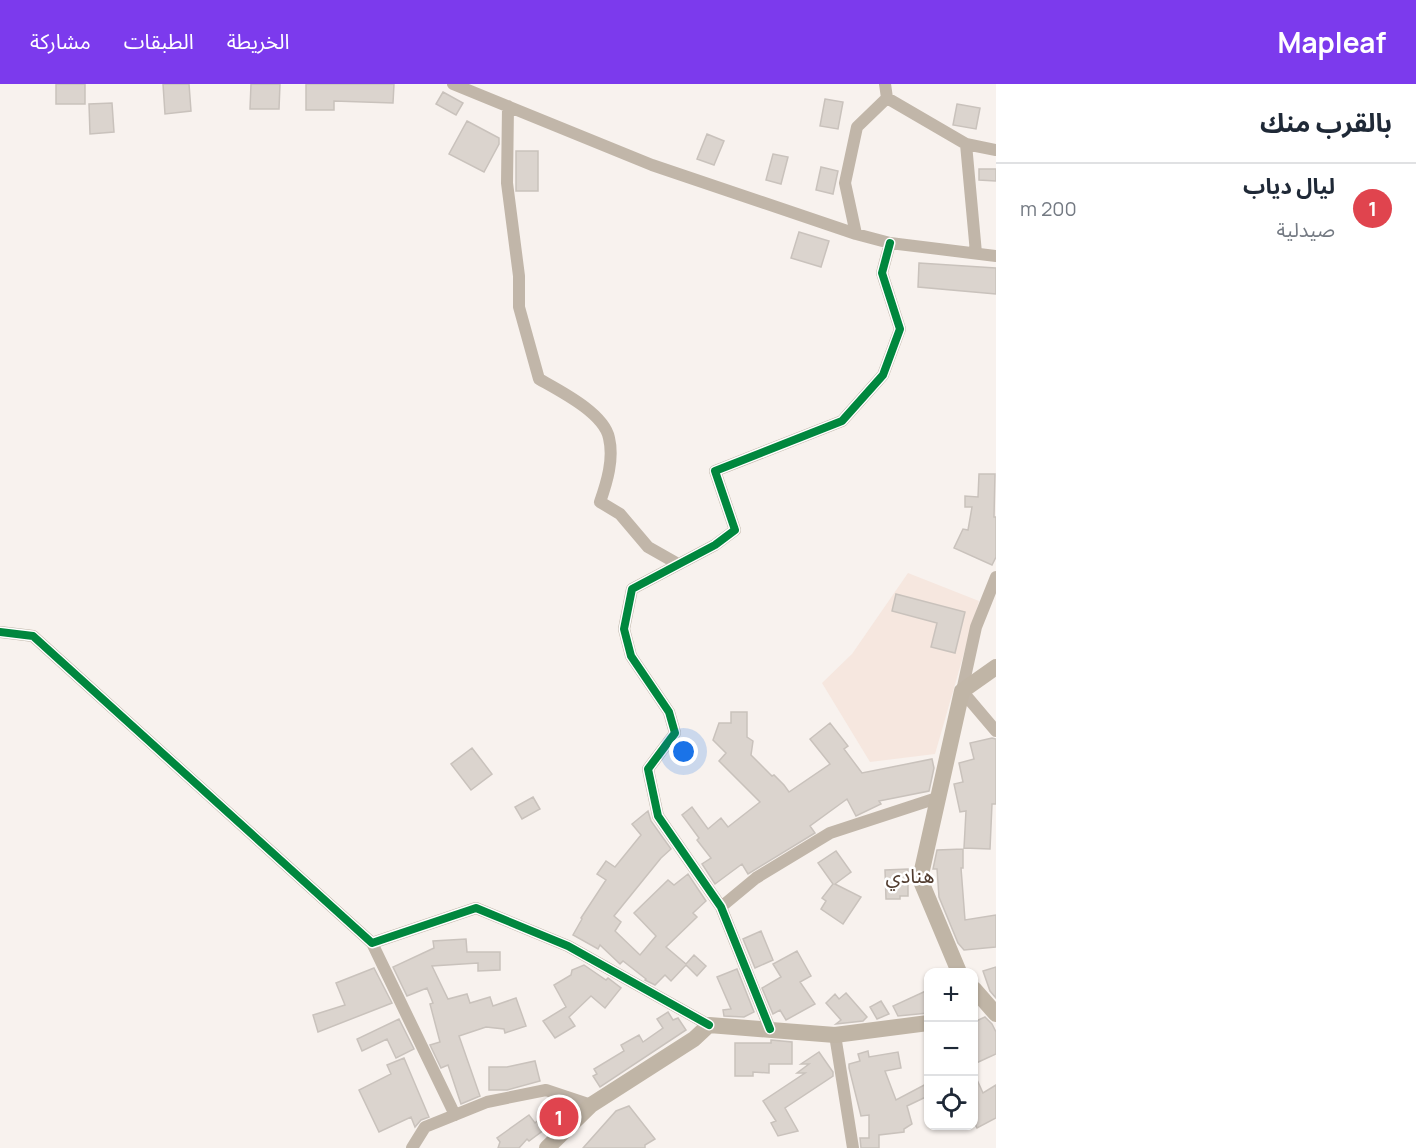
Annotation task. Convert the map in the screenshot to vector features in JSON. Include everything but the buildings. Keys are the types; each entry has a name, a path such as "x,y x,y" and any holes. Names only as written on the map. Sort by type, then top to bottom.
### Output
{"street":[{"path":"453,84 652,165 856,234 890,243 996,256"},
{"path":"885,84 887,98"},
{"path":"856,234 845,183 857,127 887,98"},
{"path":"887,98 966,144 996,150"},
{"path":"508,106 507,183 519,276 519,307 539,379 574,400 603,423 609,438 609,474 600,502 620,514 648,547 678,564"},
{"path":"966,144 976,253"},
{"path":"770,1029 721,908 658,816 648,770 675,733 669,712 630,656 624,629 632,589 715,545 735,530 715,471 842,421 883,375 900,329 882,273 890,243"},
{"path":"957,968 920,879 976,627 996,577"},
{"path":"0,632 33,636 372,943 455,1115"},
{"path":"962,691 996,667"},
{"path":"962,691 996,731"},
{"path":"721,908 756,878 830,833 940,797"},
{"path":"372,943 476,908 568,946 709,1025 835,1035 924,1024"},
{"path":"978,998 996,1014"},
{"path":"547,1148 563,1141 591,1105 694,1039 709,1025"},
{"path":"835,1035 853,1148"},
{"path":"412,1148 425,1127 487,1102 546,1090 591,1105"}],"shaded area":[{"path":"908,573 979,601 935,754 870,762 822,683 852,654"}],"cycle path":[{"path":"770,1029 721,907 658,816 648,769 675,733 669,712 631,656 624,629 632,589 715,545 735,530 715,471 842,421 883,375 900,329 882,273 890,243"},
{"path":"0,632 33,636 372,943 476,908 568,946 709,1025"}],"place":[{"name":"ليال دياب","path":"559,1117"}],"district":[{"name":"هنادي","path":"910,875"}]}
